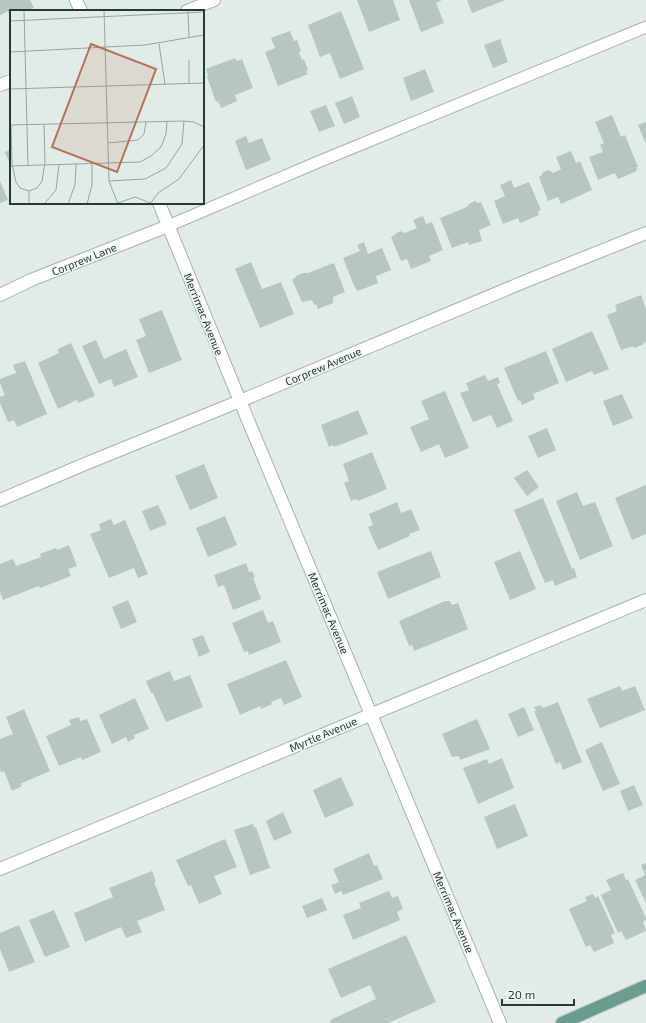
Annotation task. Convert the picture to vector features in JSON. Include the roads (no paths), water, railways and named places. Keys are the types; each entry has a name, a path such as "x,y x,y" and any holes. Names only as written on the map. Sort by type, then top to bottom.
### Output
{"main road":[{"path":"562,1023 646,986"}],"street":[{"path":"76,0 81,10"},
{"path":"190,10 214,0"},
{"path":"0,85 10,82"},
{"name":"Merrimac Avenue","path":"159,204 240,401 500,1023"},
{"name":"Corprew Lane","path":"0,295 31,280 168,226"},
{"name":"Corprew Avenue","path":"0,500 526,281 646,234"},
{"name":"Myrtle Avenue","path":"0,869 646,600"}],"lane":[{"path":"168,226 318,162 646,27"}]}
